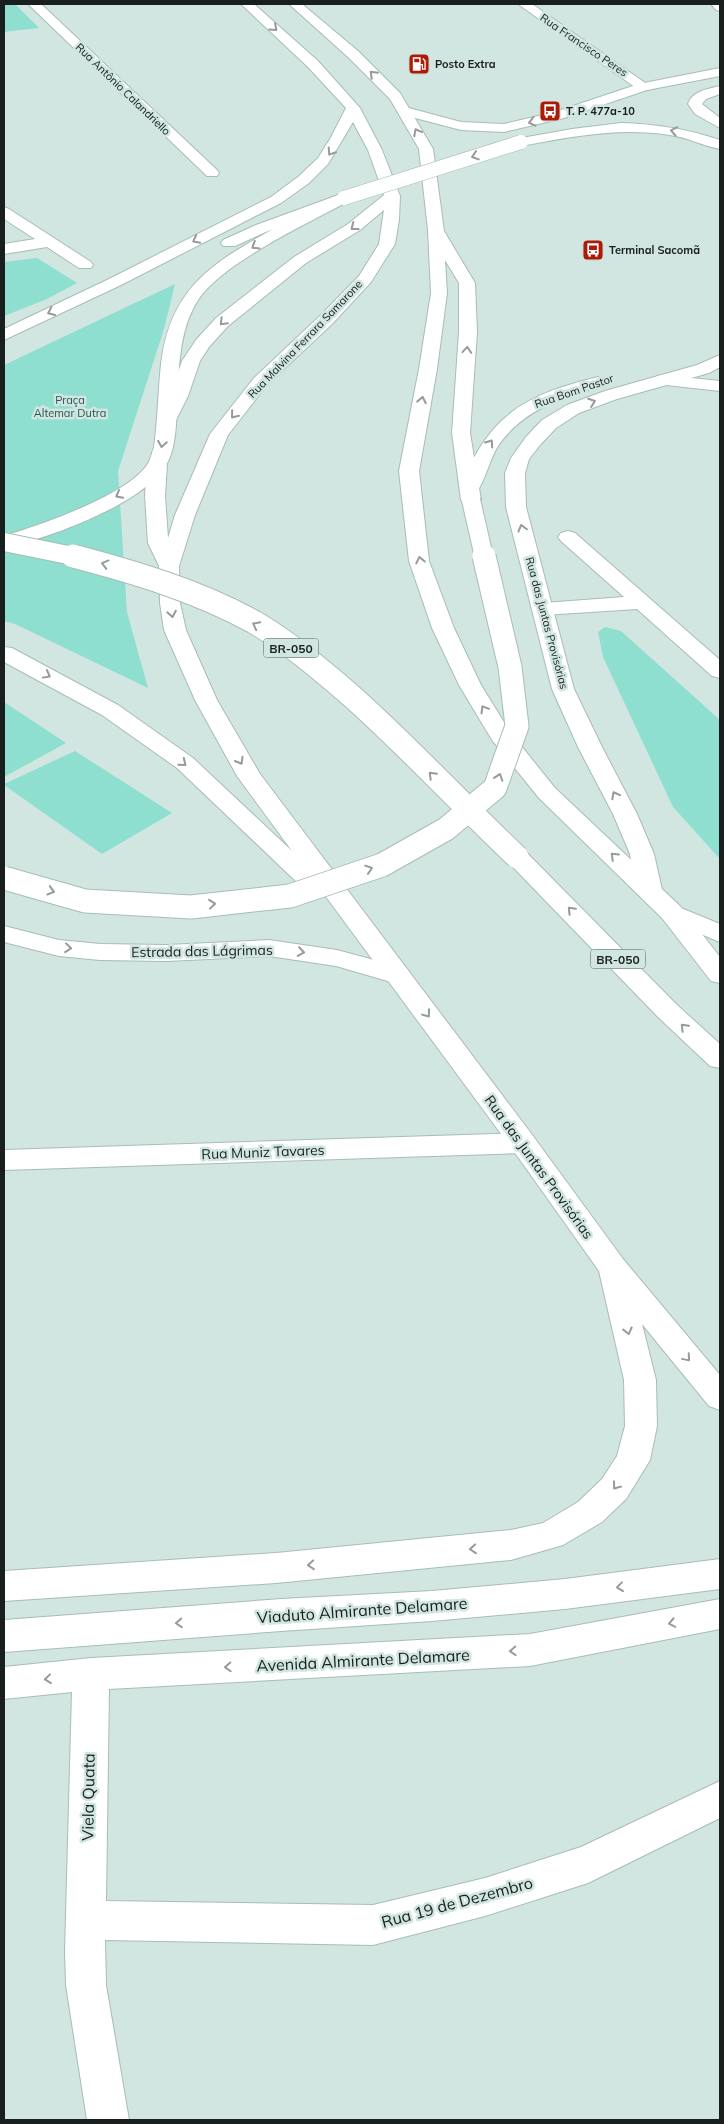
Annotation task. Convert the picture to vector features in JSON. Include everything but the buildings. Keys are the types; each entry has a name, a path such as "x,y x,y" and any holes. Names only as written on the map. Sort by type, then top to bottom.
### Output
{"main road":[{"name":"Rua Antônio Calandriello","path":"34,4 212,173"},
{"name":"Rua Malvina Ferrara Samarone","path":"169,566 185,515 218,434 260,382 327,319 364,280 387,244 392,196 375,150 353,108 313,64 247,4"},
{"path":"295,4 353,54 395,96 426,150 436,230 439,294 428,369 409,471 419,561 443,628 470,685 500,735 547,793 671,912 720,974"},
{"name":"Rua Francisco Peres","path":"524,4 644,87"},
{"path":"405,111 461,126 504,128 559,115 644,87 720,72"},
{"path":"212,251 262,228 344,198 522,142 572,122 670,93 720,81"},
{"path":"720,90 701,96 696,100 700,111 720,124"},
{"path":"4,335 114,282 284,194 321,165 332,150 353,108"},
{"path":"522,142 602,128 623,127 665,129 720,144"},
{"path":"166,422 179,396 191,361 202,344 222,322 300,260 354,227 392,196"},
{"path":"344,198 259,244 230,262 197,289 183,312 172,344 166,422 157,465 154,496 158,543 169,566 170,603 175,630 206,700 249,776 364,932"},
{"path":"4,212 85,265"},
{"path":"4,878 85,901 201,906 290,896 382,865 446,829 495,788 517,726 510,666 471,494 461,433 468,332 467,283 436,230"},
{"path":"4,249 50,242"},
{"path":"4,350 163,275"},
{"name":"Rua Bom Pastor","path":"471,494 476,469 488,446 504,425 527,408 590,383 684,360 720,359"},
{"name":"Rua das Juntas Provisórias","path":"649,890 642,854 625,814 590,747 564,689 516,507 515,473 520,458 549,424 573,409 611,395 703,369 720,359"},
{"path":"663,380 720,386"},
{"path":"4,542 38,533 94,508 128,490 157,465"},
{"path":"568,537 720,671"},
{"name":"BR-050","path":"4,542 44,548 132,571 209,600 263,628 307,659 371,714 550,888 690,1034 720,1059"},
{"path":"544,609 642,602"},
{"path":"4,653 110,710 185,764 364,932"},
{"path":"671,912 720,934"},
{"name":"Rua das Juntas Provisórias","path":"364,932 523,1143 612,1267 720,1398"},
{"name":"Estrada das Lágrimas","path":"4,934 59,948 100,952 167,953 269,948 338,958 398,975"},
{"name":"Rua Muniz Tavares","path":"4,1160 523,1143"},
{"path":"4,1586 286,1567 511,1545 551,1535 590,1512 614,1489 633,1460 641,1426 640,1380 612,1267"},
{"name":"Viaduto Almirante Delamare","path":"4,1636 281,1615 432,1606 565,1594 720,1574"},
{"name":"Avenida Almirante Delamare","path":"4,1683 91,1674 530,1650 720,1614"},
{"name":"Viela Quata","path":"91,1674 86,1985 108,2120"},
{"name":"Rua 19 de Dezembro","path":"86,1920 373,1925 485,1897 588,1864 720,1799"}],"green space":[{"path":"15,4 39,28 4,32 4,5"},
{"path":"37,258 77,283 47,299 4,316 4,262"},
{"name":"Praça Altemar Dutra","path":"175,284 164,329 118,471 127,612 148,688 15,624 4,621 4,365"},
{"path":"605,627 621,631 720,720 720,859 673,807 603,657 598,632"},
{"path":"4,702 66,743 4,777"},
{"path":"75,751 172,813 102,854 4,785"}],"place":[{"name":"Posto Extra","path":"419,64"},
{"name":"T. P. 477a-10","path":"550,111"},
{"name":"Terminal Sacomã","path":"593,250"}]}
